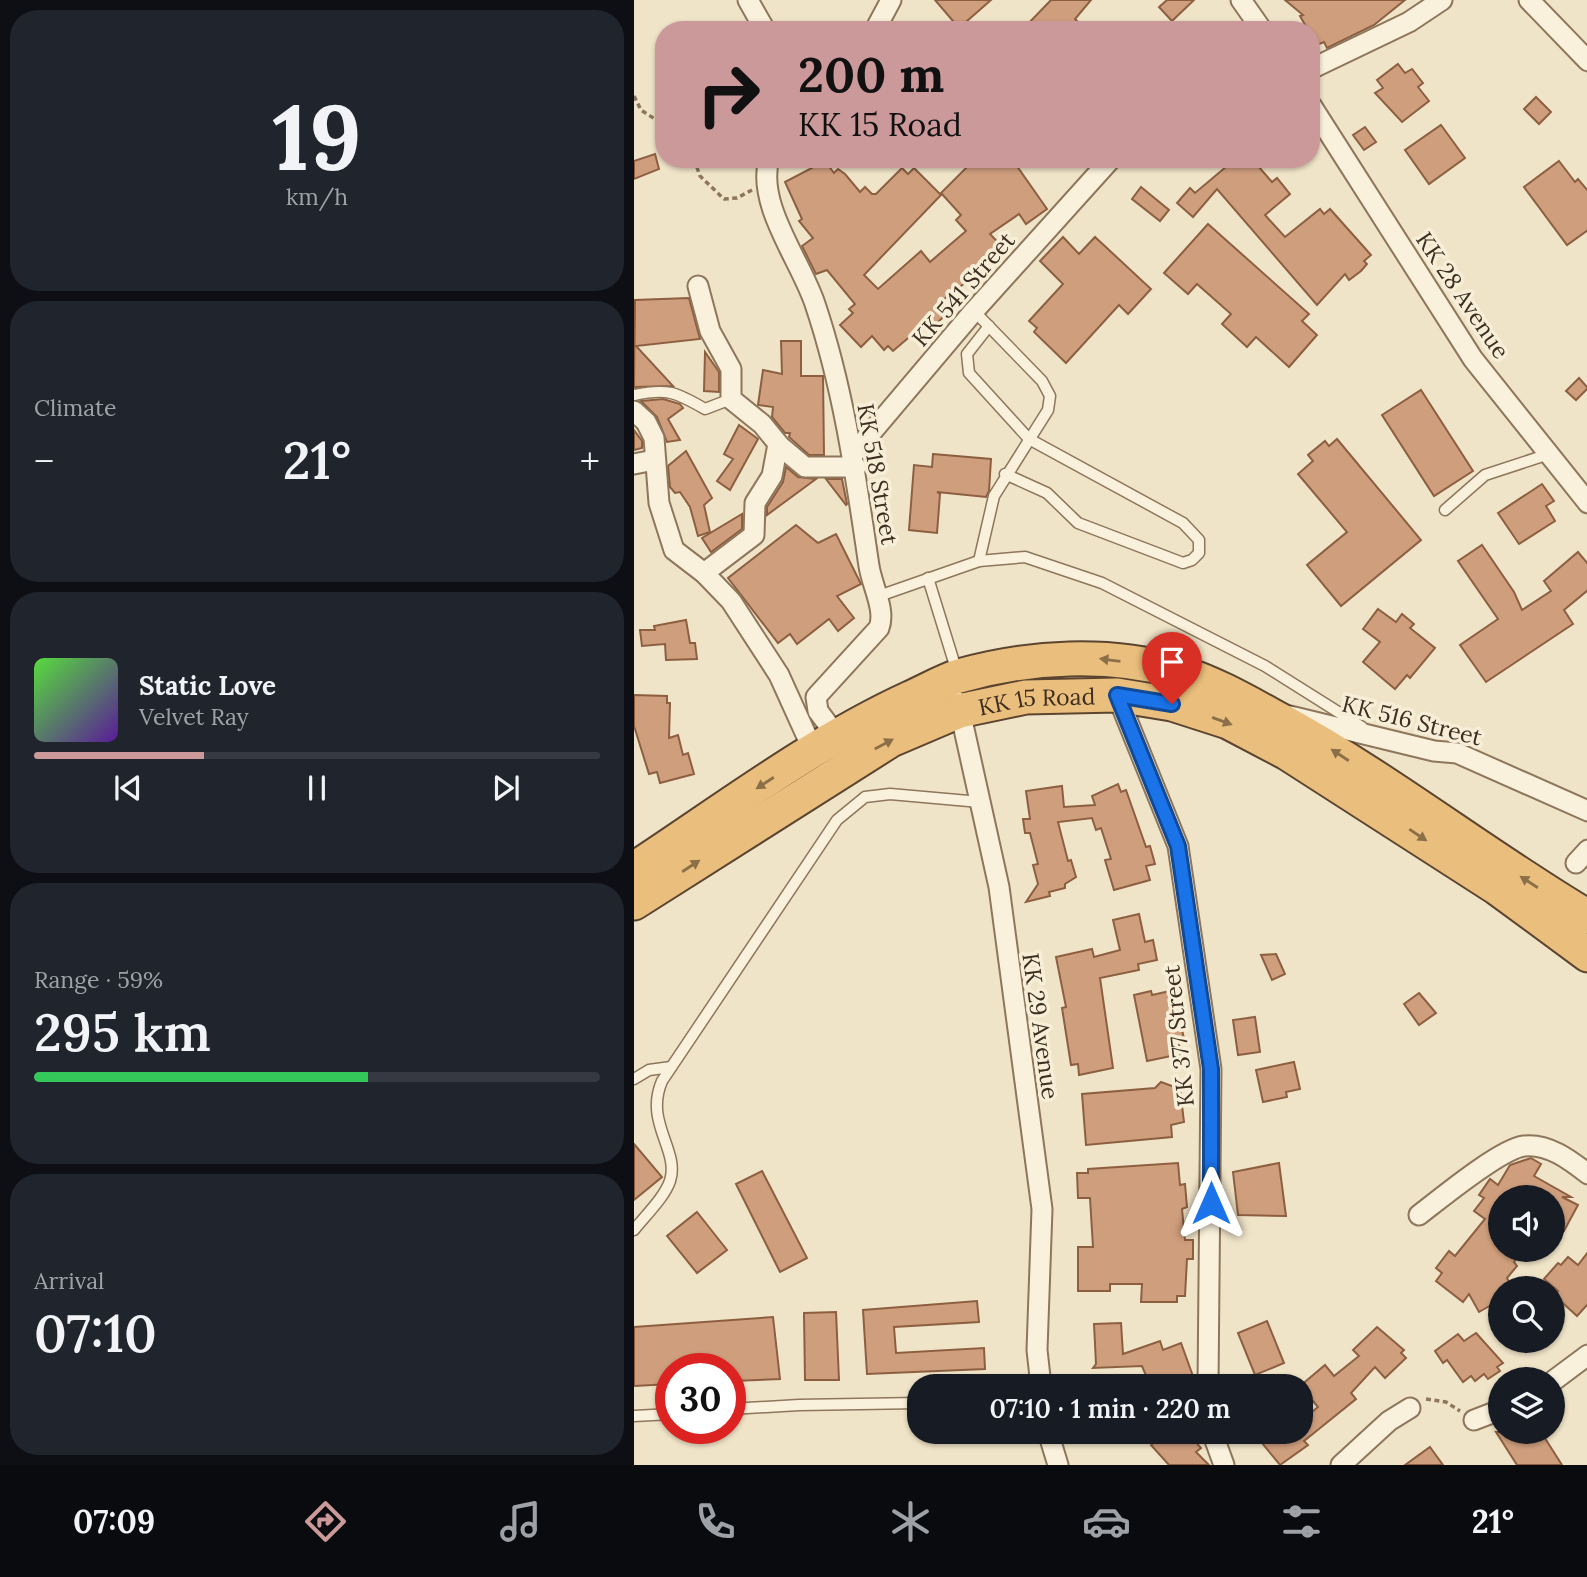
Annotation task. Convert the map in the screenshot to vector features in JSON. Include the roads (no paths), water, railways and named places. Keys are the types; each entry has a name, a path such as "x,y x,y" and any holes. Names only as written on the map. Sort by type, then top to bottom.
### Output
{"highway":[{"name":"KK 15 Road","path":"634,869 824,743 958,676 1024,664 1091,657 1141,663 1181,673 1259,709 1323,744 1588,917"},
{"name":"KK 15 Road","path":"634,903 868,752 958,711 1026,697 1117,695 1172,704 1228,722 1287,753 1497,888 1588,956"}],"street":[{"path":"748,0 760,21"},
{"path":"880,21 891,0"},
{"path":"1241,0 1256,21"},
{"path":"1320,65 1409,22 1441,0"},
{"path":"1529,0 1588,61"},
{"name":"KK 28 Avenue","path":"1320,119 1473,359 1588,503"},
{"name":"KK 518 Street","path":"767,168 769,199 815,303 855,460 875,597 882,613 878,628 816,697 824,743"},
{"name":"KK 541 Street","path":"855,460 974,311 1103,168"},
{"path":"698,286 710,331 731,369 731,399 762,424 778,444 805,467 855,460"},
{"path":"634,411 646,422 654,438 659,503 667,536 674,550 704,573 731,601 824,743"},
{"path":"704,573 754,535 755,503 772,476 778,444"},
{"path":"634,464 654,460"},
{"name":"KK 29 Avenue","path":"958,676 958,711 999,887 1042,1209 1037,1350 1040,1374"},
{"name":"KK 377 Street","path":"1117,695 1178,846 1207,1028 1211,1069 1208,1374"},
{"name":"KK 516 Street","path":"1259,709 1434,751 1457,752 1588,811"},
{"path":"1419,1215 1501,1156 1524,1146 1559,1153 1588,1174"},
{"path":"1565,1372 1588,1355"},
{"path":"1341,1465 1389,1421 1410,1408"},
{"path":"1474,1420 1488,1414"},
{"path":"1052,1444 1059,1465"},
{"path":"1216,1444 1224,1465"}],"lane":[{"path":"974,311 1042,381 1050,396 1048,410 1004,474 987,516 979,561"},
{"path":"989,326 967,354 969,373 1029,439 1183,523 1199,540 1199,553 1192,560 1183,563 1078,523 1047,493 1004,474"},
{"path":"634,395 660,390 678,393 705,409 731,399"},
{"path":"1445,510 1485,475 1549,454"},
{"path":"875,597 979,561 1025,557 1102,583 1265,666 1380,738"},
{"path":"928,578 958,676"},
{"path":"634,1230 670,1181 670,1158 658,1123 654,1099 671,1067 838,820 865,797 891,794 980,802"},
{"path":"634,1079 649,1070 671,1067"},
{"path":"746,1408 907,1403"},
{"path":"634,1416 655,1415"}]}
